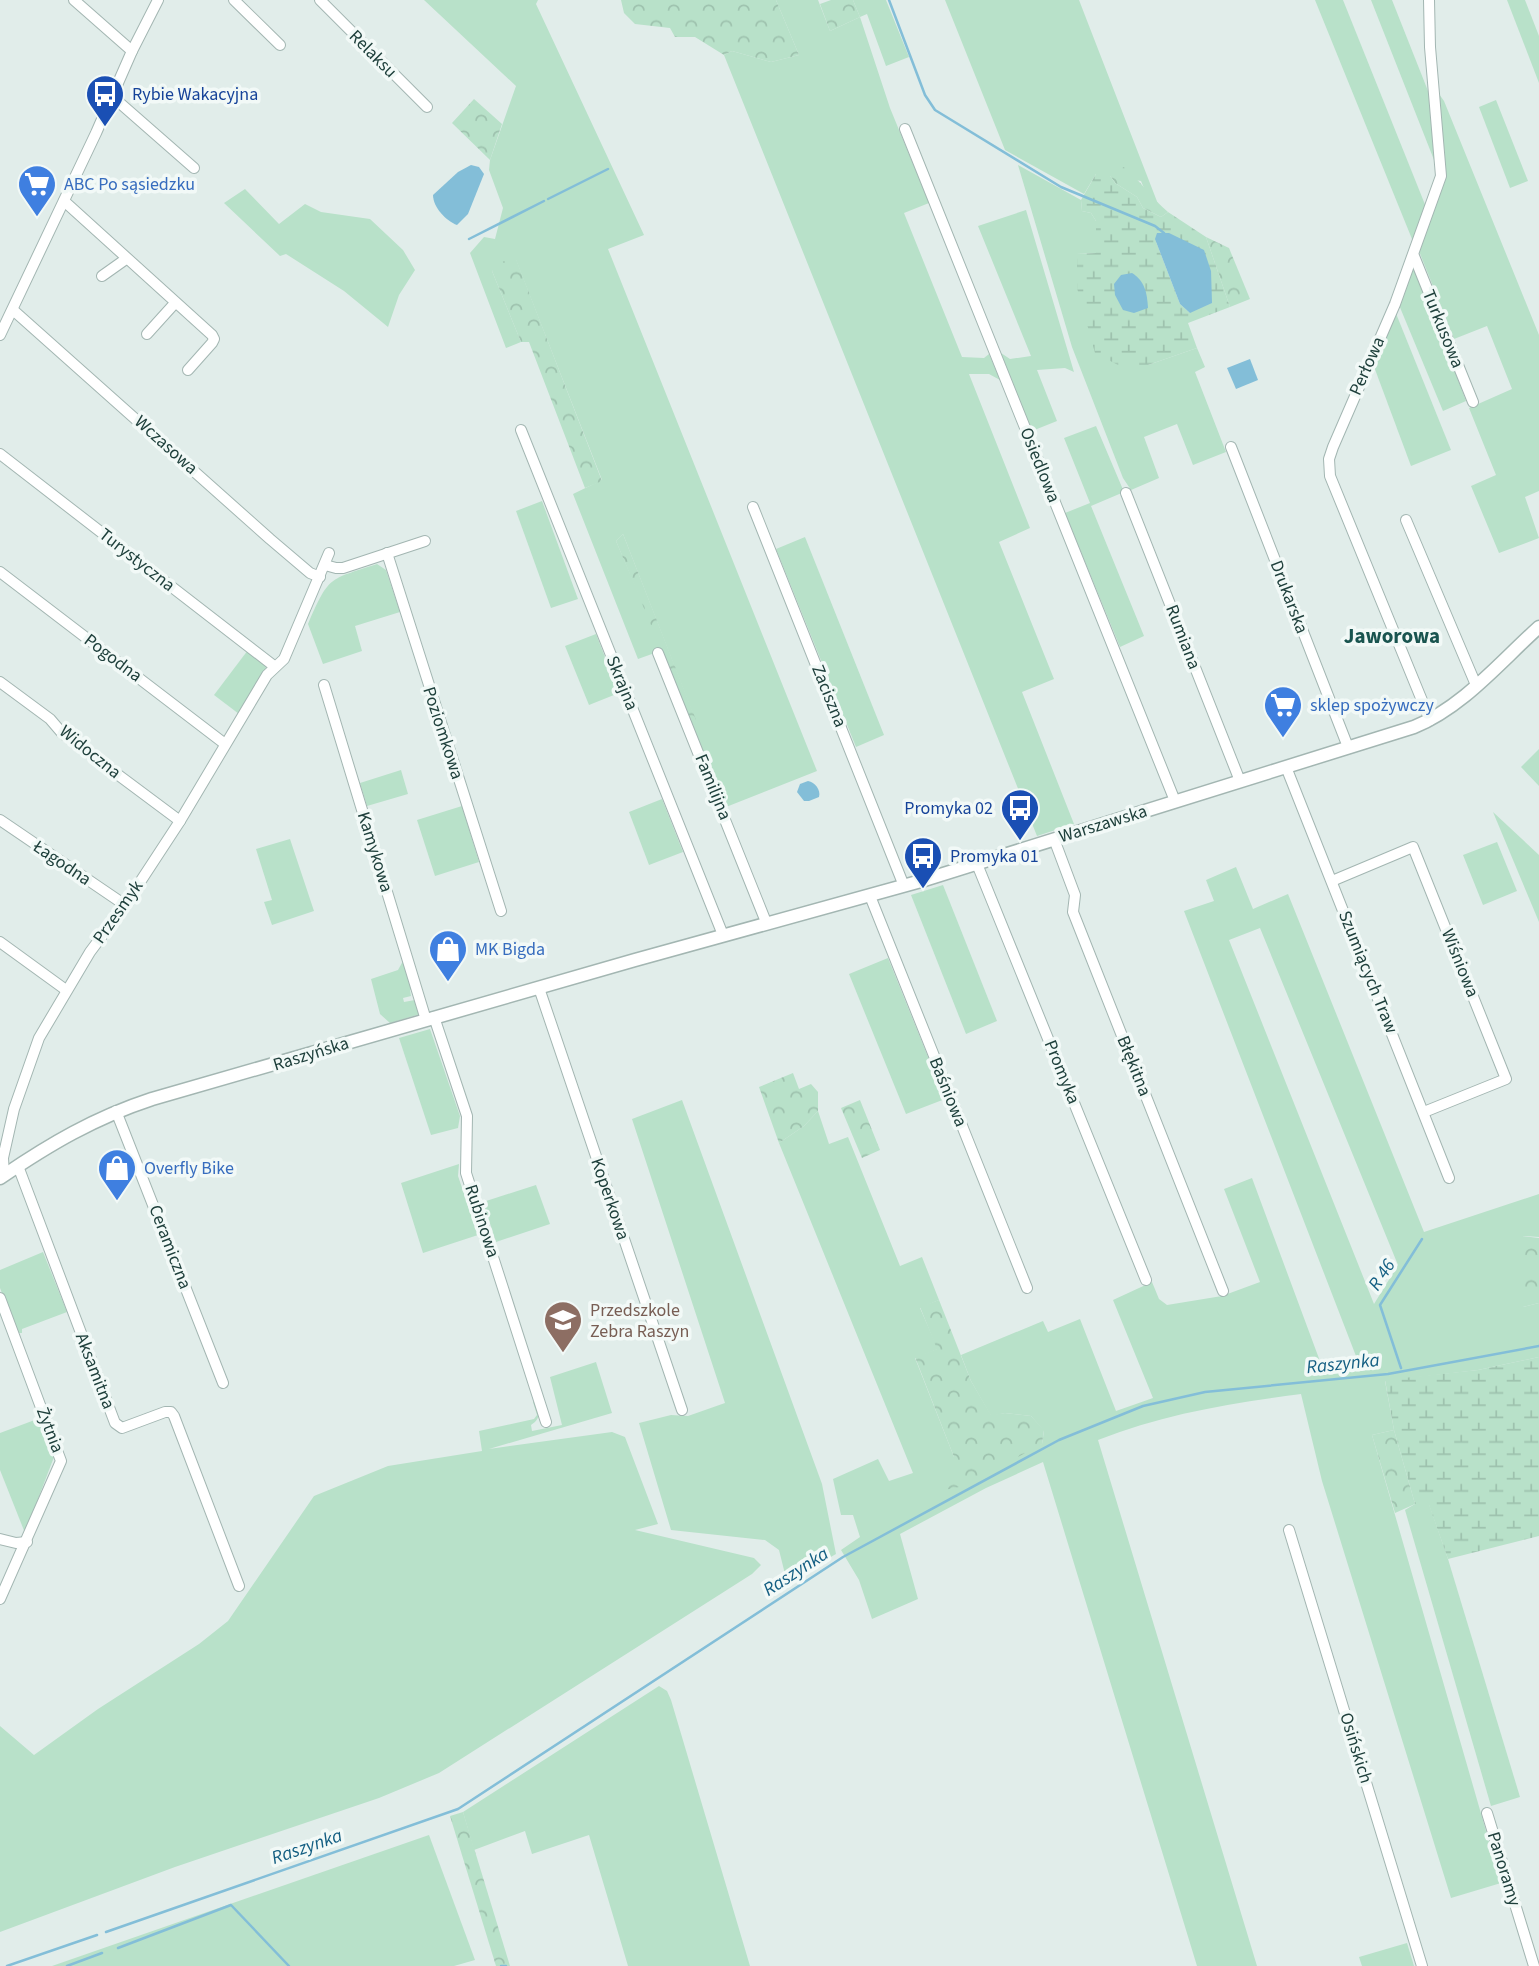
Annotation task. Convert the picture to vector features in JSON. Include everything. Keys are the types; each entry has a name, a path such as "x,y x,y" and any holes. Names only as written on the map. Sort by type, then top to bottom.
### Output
{"street":[{"path":"74,0 132,51"},
{"path":"0,335 158,0"},
{"path":"234,0 280,45"},
{"name":"Relaksu","path":"320,0 427,107"},
{"name":"Perłowa","path":"1429,0 1430,47 1441,176 1414,256 1342,423 1333,447 1329,469 1430,720"},
{"path":"113,97 194,168"},
{"name":"Osiedlowa","path":"905,129 1175,801"},
{"path":"64,201 214,339 188,370"},
{"name":"Turkusowa","path":"1414,256 1473,402"},
{"path":"102,276 126,259"},
{"path":"147,334 175,303"},
{"name":"Wczasowa","path":"13,310 270,539 310,573 320,577"},
{"name":"Skrajna","path":"521,430 723,935"},
{"name":"Drukarska","path":"1231,447 1348,747"},
{"name":"Turystyczna","path":"0,454 274,666"},
{"name":"Rumiana","path":"1126,493 1240,781"},
{"name":"Zaciszna","path":"753,508 904,886"},
{"path":"1406,520 1476,685"},
{"path":"325,565 339,568 425,541"},
{"name":"Przesmyk","path":"2,1177 4,1136 39,1038 90,952 125,905 180,821 274,666 284,659 328,553"},
{"name":"Poziomkowa","path":"387,553 501,911"},
{"name":"Pogodna","path":"0,572 225,744"},
{"name":"Warszawska","path":"635,960 977,864 1430,720 1476,685 1539,627"},
{"name":"Familijna","path":"659,653 766,922"},
{"name":"Widoczna","path":"0,682 50,719 62,733 180,821"},
{"name":"Kamykowa","path":"324,685 430,1018"},
{"name":"Szumiących Traw","path":"1286,766 1449,1178"},
{"name":"Łagodna","path":"0,820 125,905"},
{"name":"Błękitna","path":"1054,839 1075,895 1073,912 1223,1291"},
{"name":"Wiśniowa","path":"1332,881 1413,847 1486,1027 1506,1079 1424,1112"},
{"name":"Promyka","path":"977,864 1146,1280"},
{"name":"Baśniowa","path":"870,896 1027,1288"},
{"path":"0,942 66,990"},
{"name":"Raszyńska","path":"2,1177 59,1139 116,1111 635,960"},
{"name":"Koperkowa","path":"539,988 682,1410"},
{"name":"Rubinowa","path":"430,1018 467,1116 466,1173 546,1422"},
{"name":"Ceramiczna","path":"116,1111 223,1382"},
{"name":"Aksamitna","path":"18,1166 115,1423 122,1428 171,1412 239,1586"},
{"name":"Żytnia","path":"0,1298 61,1457 57,1474 0,1599"},
{"name":"Osińskich","path":"1289,1531 1422,1966"},
{"path":"0,1539 16,1543 27,1542"},
{"name":"Panoramy","path":"1486,1813 1534,1966"}],"green space":[{"path":"424,0 538,0 536,4 644,235 608,249 817,771 726,807 693,726 697,724 623,534 616,541 663,650 638,659 573,494 602,480 516,260 492,271 521,342 506,348 470,253 484,237 495,239 503,208 489,170 490,160 516,86"},
{"path":"621,0 776,0 799,55 771,62 732,51 724,55 695,37 675,37 670,28 635,24 624,13"},
{"path":"776,0 818,0 830,31 860,17 890,108 929,203 904,213 962,357 984,358 989,354 1000,380 989,374 969,374 1030,528 999,542 1054,679 1022,692 1074,824 1037,836 724,55 732,51 771,62 799,55"},
{"path":"831,0 853,0 860,17 830,31 820,4"},
{"path":"853,0 886,0 909,57 886,66 867,14 860,17"},
{"path":"945,0 1079,0 1158,204 1146,193 1141,181 1096,174 1084,194 1005,150"},
{"path":"1315,0 1343,0 1426,207 1414,244"},
{"path":"1371,0 1392,0 1430,96 1436,165"},
{"path":"1507,0 1525,0 1539,36 1539,83"},
{"path":"1439,94 1539,335 1539,491 1525,497 1539,538 1499,553 1471,486 1496,475 1469,408 1512,389 1487,326 1454,339 1419,251 1445,181"},
{"path":"474,99 502,124 490,160 452,123"},
{"path":"1496,100 1528,181 1510,188 1479,107"},
{"path":"1018,165 1081,200 1082,211 1091,213 1096,221 1096,253 1077,254 1118,365 1148,365 1197,348 1205,367 1195,372 1226,452 1193,465 1177,424 1144,437 1159,478 1131,490 1123,478 1072,347"},
{"path":"1124,167 1168,212 1161,217 1143,208 1137,197 1115,183 1107,171"},
{"path":"1107,171 1115,183 1137,197 1143,208 1161,217 1168,212 1206,237 1230,307 1188,323 1197,348 1148,365 1118,365 1095,353 1077,288 1077,254 1096,253 1096,221 1091,213 1082,211 1081,200 1096,174","holes":["1155,239 1190,313 1180,304"]},
{"path":"245,189 279,224 305,204 321,212 370,219 403,250 415,270 399,295 388,327 344,291 286,254 280,256 224,203"},
{"path":"1026,210 1074,372 1065,368 1037,370 1057,421 1032,431 1001,353 1010,359 1031,356 978,226"},
{"path":"1206,237 1229,248 1250,299 1230,307"},
{"path":"516,259 602,481 585,488 529,342 521,342 492,271 500,262"},
{"path":"1414,263 1466,401 1443,411 1399,305"},
{"path":"1395,311 1451,450 1411,466 1373,364"},
{"path":"1096,426 1124,492 1091,506 1144,636 1120,647 1065,513 1090,503 1064,438"},
{"path":"542,501 578,599 551,608 516,511"},
{"path":"623,534 698,725 693,726 616,541"},
{"path":"805,537 884,735 856,747 776,549"},
{"path":"377,564 386,570 400,612 355,626 362,651 323,664 308,624 321,597 326,588 339,577"},
{"path":"596,634 619,693 589,705 565,646"},
{"path":"248,650 265,664 266,668 239,714 214,695"},
{"path":"1539,749 1539,786 1521,767"},
{"path":"401,770 408,794 367,806 360,783"},
{"path":"662,799 683,852 649,865 629,812"},
{"path":"462,806 479,862 435,876 417,820"},
{"path":"1493,812 1539,855 1539,922"},
{"path":"290,839 314,911 272,925 264,902 272,900 256,849"},
{"path":"1497,842 1517,891 1483,905 1463,855"},
{"path":"1236,867 1253,909 1288,894 1424,1232 1539,1194 1539,1237 1523,1236 1523,1307 1539,1303 1539,1357 1478,1370 1385,1381 1394,1430 1372,1435 1501,1883 1451,1898 1322,1481 1301,1394 1198,1411 1147,1423 1098,1440 1257,1966 1197,1966 1043,1462 986,1488 900,1534 918,1599 872,1619 859,1580 841,1550 860,1537 853,1515 841,1515 833,1479 878,1459 889,1481 913,1473 779,1143 804,1126 818,1111 829,1144 848,1137 900,1266 922,1257 939,1300 920,1308 938,1349 915,1358 954,1457 1042,1444 1044,1431 1031,1416 1005,1413 991,1416 971,1381 961,1355 1043,1321 1048,1332 1080,1319 1116,1411 1153,1398 1113,1300 1152,1282 1159,1299 1167,1305 1222,1296 1260,1282 1224,1189 1252,1178 1324,1372 1361,1369 1184,911 1214,901 1206,880","holes":["1260,928 1398,1265 1374,1304 1229,940"]},
{"path":"943,885 997,1021 966,1034 911,895"},
{"path":"888,958 945,1099 906,1114 849,974"},
{"path":"403,961 412,989 411,996 403,998 404,1002 415,1000 420,1014 390,1023 380,1014 371,979 398,970"},
{"path":"430,1029 460,1116 458,1128 431,1135 399,1038"},
{"path":"793,1073 799,1089 811,1084 818,1092 818,1111 804,1126 779,1143 759,1087"},
{"path":"682,1100 822,1484 836,1554 787,1582 779,1550 765,1540 671,1530 639,1423 671,1415 688,1416 725,1403 632,1119"},
{"path":"860,1100 880,1150 862,1158 841,1108"},
{"path":"459,1164 458,1176 478,1235 423,1253 401,1183"},
{"path":"536,1185 550,1224 496,1242 483,1202"},
{"path":"1522,1236 1539,1238 1539,1303 1523,1307"},
{"path":"43,1252 67,1312 17,1333 0,1288 0,1270"},
{"path":"939,1300 971,1381 991,1415 1005,1413 1031,1416 1044,1430 1042,1444 964,1486 944,1490 943,1467 954,1457 915,1357 937,1349 920,1307"},
{"path":"1539,1357 1539,1536 1448,1559 1429,1505 1415,1504 1394,1430 1385,1380 1478,1370"},
{"path":"596,1362 612,1413 489,1449 612,1432 625,1437 658,1524 635,1530 754,1558 761,1565 752,1574 439,1773 379,1798 175,1867 0,1932 0,1726 34,1755 98,1709 199,1644 228,1621 314,1496 388,1466 482,1451 479,1431 534,1419 537,1415 533,1402 536,1401 539,1414 531,1425 532,1431 562,1425 550,1377"},
{"path":"40,1418 54,1457 25,1533 0,1470 0,1433"},
{"path":"1394,1430 1415,1504 1395,1513 1372,1435"},
{"path":"1415,1504 1429,1504 1520,1797 1491,1806 1405,1510"},
{"path":"659,1686 667,1691 671,1700 750,1966 628,1966 589,1835 532,1854 525,1831 474,1850 463,1812"},
{"path":"463,1812 510,1966 496,1966 450,1816"},
{"path":"429,1835 475,1960 454,1966 52,1966"},
{"path":"1407,1943 1414,1966 1362,1966 1359,1957"}],"water":[{"path":"471,165 479,167 484,174 468,214 457,225 441,213 433,195 458,172"},
{"path":"1157,233 1169,233 1204,250 1211,271 1212,303 1190,313 1180,304 1155,239"},
{"path":"1132,273 1144,288 1148,308 1134,313 1123,310 1115,295 1114,284 1121,275"},
{"path":"1250,359 1258,380 1236,389 1227,368"},
{"path":"808,781 817,787 819,797 804,801 797,792 800,784"}],"waterway":[{"path":"889,0 925,95 935,110 1061,187 1155,226 1164,233"},
{"path":"548,199 608,169"},
{"path":"469,239 544,201"},
{"name":"R 46","path":"1401,1368 1380,1305 1422,1239"},
{"name":"Raszynka","path":"106,1932 458,1809 843,1557 1059,1440 1143,1406 1205,1392 1388,1374 1539,1346"},
{"path":"118,1948 231,1905 289,1966"},
{"name":"Raszynka","path":"7,1966 97,1935"},
{"path":"67,1966 102,1953"},
{"path":"501,1966 506,1966"}],"place":[{"name":"Rybie Wakacyjna","path":"105,128"},
{"name":"ABC Po sąsiedzku","path":"37,218"},
{"name":"sklep spożywczy","path":"1283,739"},
{"name":"Promyka 02","path":"1020,842"},
{"name":"Promyka 01","path":"923,890"},
{"name":"MK Bigda","path":"448,983"},
{"name":"Overfly Bike","path":"117,1202"},
{"name":"Przedszkole Zebra Raszyn","path":"563,1354"}],"district":[{"name":"Jaworowa","path":"1392,636"}]}
